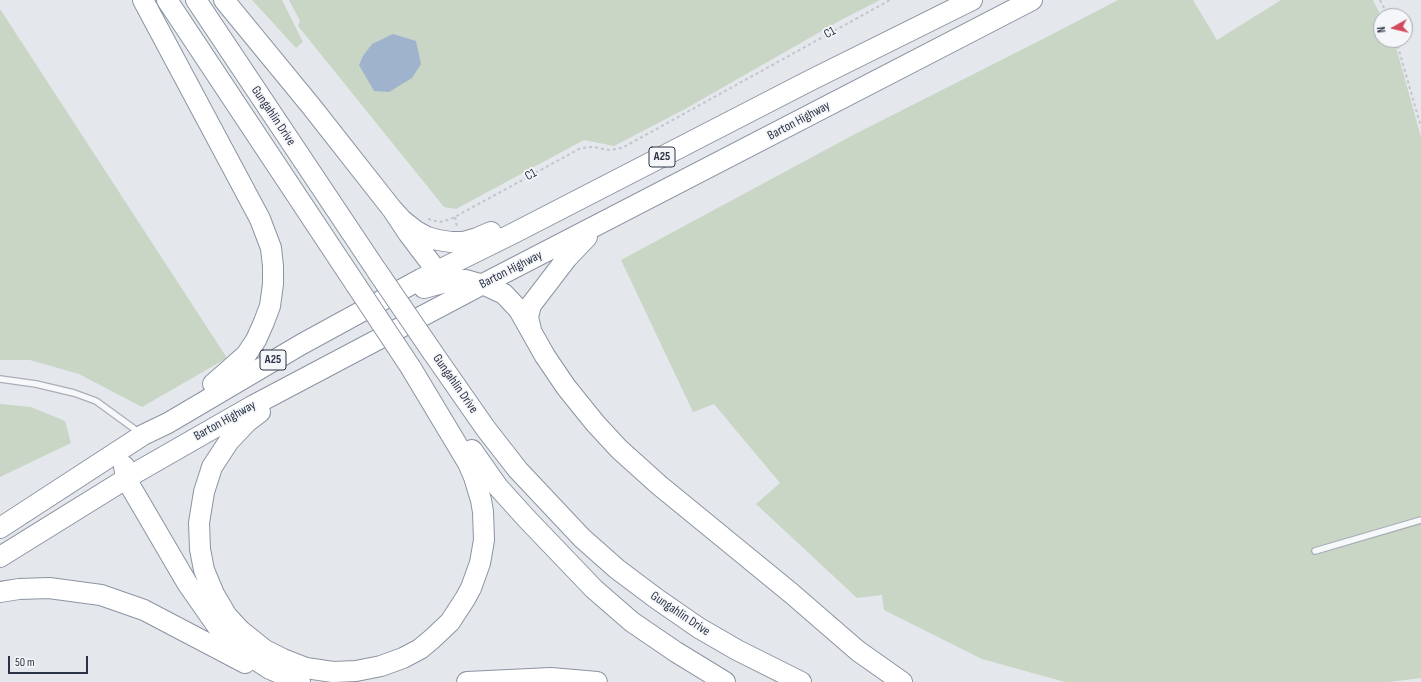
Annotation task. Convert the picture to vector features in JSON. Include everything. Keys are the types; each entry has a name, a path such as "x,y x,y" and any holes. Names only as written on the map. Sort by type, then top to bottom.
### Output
{"highway":[{"path":"143,0 260,220 268,237 273,266 273,284 268,314 252,346 241,360 174,419"},
{"name":"Gungahlin Drive","path":"167,0 411,368 498,487 594,589 632,622 676,652 725,682"},
{"name":"Gungahlin Drive","path":"196,0 433,353 486,429 518,470 582,538 617,569 656,599 699,628 737,650 800,682"},
{"path":"224,0 311,106 392,209 439,277 440,297 429,313"},
{"name":"A25","path":"439,277 514,233 809,81 972,0"},
{"name":"Barton Highway","path":"0,557 126,478 242,411 483,284 1032,0"},
{"path":"392,209 412,228 427,237 451,242 471,240 685,137 809,81"},
{"path":"535,339 528,317 531,305 572,252 599,225"},
{"path":"439,277 483,284 501,292 519,310 559,378 578,403 634,463 858,651 902,682"},
{"name":"Barton Highway","path":"0,528 140,438 302,344 375,305 439,277"},
{"path":"374,341 343,367 266,408 247,422 232,437 220,453 212,467 204,492 199,523 200,549 204,570 214,594 227,616 240,630 264,650 283,660 306,668 333,672 356,671 388,664 403,658 420,648 441,631 457,612 471,588 480,563 484,540 483,512 478,487 468,463 411,368"},
{"path":"140,438 130,446 125,454 124,465 126,478 187,583 224,634 242,651 270,669 300,682"},
{"path":"0,592 19,589 49,588 101,595 144,610 246,664 286,682"},
{"path":"467,682 551,678 597,682"}],"lane":[{"path":"0,379 36,384 74,393 96,401 140,438"},
{"path":"1315,551 1421,520"}],"path":[{"name":"C1","path":"426,218 440,222 451,219 581,148 594,146 610,150 622,148 890,0"},
{"path":"1398,48 1421,128"}],"green space":[{"path":"252,0 282,0 303,42 296,48"},
{"path":"289,0 880,0 841,20 685,109 614,146 584,140 456,209 444,207 298,26 300,21"},
{"path":"1118,0 1193,0 1217,40 1281,0 1373,0 1377,8 1373,8 1373,48 1396,48 1421,137 1421,678 1389,682 1065,682 982,659 884,610 882,595 857,598 756,504 780,483 714,404 693,412 621,260 855,134"},
{"path":"0,9 227,358 142,407 79,374 30,360 0,360"},
{"path":"0,404 31,407 65,421 71,443 0,477"}],"water":[{"path":"393,34 416,41 421,64 412,78 389,92 374,91 359,65 363,56 372,44"}]}
